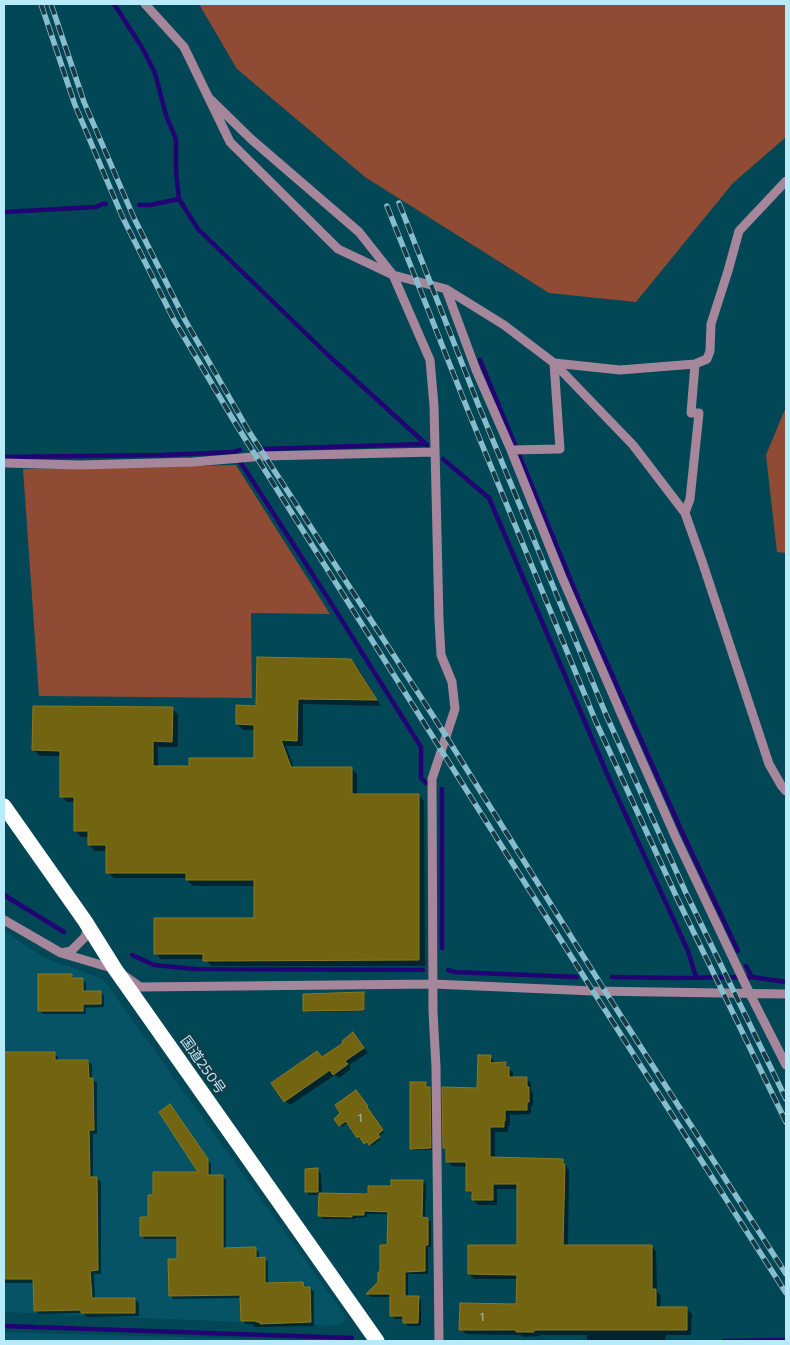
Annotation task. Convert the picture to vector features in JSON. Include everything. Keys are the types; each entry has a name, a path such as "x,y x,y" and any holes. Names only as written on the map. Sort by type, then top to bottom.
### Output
{"highway":[{"name":"国道250号","path":"4,806 86,921 115,968 378,1341"}],"street":[{"path":"145,4 184,47 230,142 338,248 393,275 446,289 504,325 554,363 633,445 685,513 769,764 786,791"},
{"path":"208,98 251,139 359,232 393,275 430,360 434,406 441,655 452,682 455,709 432,779 433,1012 436,1067 439,1341"},
{"path":"554,363 620,370 695,364 706,359 710,351 711,324 739,230 786,181"},
{"path":"446,289 476,370 516,450 561,575 619,709 676,838 786,1065"},
{"path":"516,450 560,449 554,363"},
{"path":"685,513 690,499 698,414 691,413 695,364"},
{"path":"4,464 79,465 194,462 301,455 434,452"},
{"path":"4,920 61,953 115,968 140,987 433,984 593,991 786,994"},
{"path":"61,953 71,951 85,938 87,930 86,921"}],"shaded area":[{"path":"199,4 786,4 786,137 733,183 636,302 549,293 365,177 237,69"},
{"path":"786,407 786,553 777,552 766,455"},
{"path":"236,465 330,614 251,613 252,698 39,696 23,469"},
{"path":"4,931 45,958 103,979 348,1320 334,1326 4,1312"},
{"path":"4,1332 330,1341 4,1341"}],"building":[{"path":"257,657 351,659 377,700 298,699 297,741 281,740 291,767 352,767 352,794 419,794 419,960 203,961 203,954 154,954 154,918 254,918 254,880 186,880 186,873 106,873 106,845 88,845 88,831 74,831 74,797 60,797 60,751 32,750 33,706 173,707 172,742 153,741 153,766 189,766 189,758 254,758 254,725 236,724 236,705 256,706"},
{"path":"38,974 72,974 72,978 83,978 83,991 101,991 101,1004 83,1004 83,1011 38,1011"},
{"path":"364,992 364,1010 303,1011 303,994"},
{"path":"353,1032 364,1048 345,1061 348,1064 333,1075 330,1070 284,1102 271,1083 317,1051 322,1057 343,1043 342,1041"},
{"path":"4,1052 55,1052 55,1060 88,1060 89,1078 93,1078 94,1130 89,1130 90,1177 97,1177 98,1270 90,1271 92,1298 135,1298 135,1313 81,1313 81,1310 34,1311 33,1279 4,1279"},
{"path":"478,1055 491,1055 490,1063 506,1062 505,1067 509,1067 509,1077 527,1077 527,1087 529,1087 527,1110 505,1110 504,1127 490,1127 490,1157 563,1159 563,1164 565,1164 563,1245 652,1245 652,1289 656,1289 656,1307 687,1307 687,1330 534,1330 534,1332 516,1332 516,1330 459,1330 460,1303 516,1304 517,1275 468,1274 468,1245 517,1245 517,1184 493,1184 493,1200 472,1200 472,1191 466,1191 466,1162 446,1162 446,1148 443,1148 442,1087 477,1088"},
{"path":"410,1082 426,1082 426,1087 430,1087 431,1148 410,1149"},
{"path":"356,1090 383,1130 378,1134 380,1137 369,1145 367,1142 364,1144 359,1136 357,1138 346,1121 339,1126 334,1119 340,1113 335,1105"},
{"path":"170,1104 208,1159 208,1175 223,1175 223,1248 256,1247 256,1258 265,1257 265,1283 303,1282 304,1287 310,1287 311,1322 260,1324 260,1322 256,1321 241,1321 240,1295 169,1296 168,1259 177,1259 177,1236 140,1236 140,1217 148,1217 148,1195 153,1195 153,1172 198,1172 159,1112"},
{"path":"318,1168 318,1192 305,1192 305,1169"},
{"path":"391,1180 423,1180 422,1217 428,1218 428,1245 425,1245 425,1271 405,1272 405,1296 419,1296 418,1323 403,1323 403,1316 390,1316 390,1294 366,1294 378,1282 380,1245 387,1245 388,1212 364,1211 364,1215 352,1215 352,1217 318,1216 319,1193 368,1194 368,1186 391,1186"}],"waterway":[{"path":"114,4 143,49 155,73 166,115 176,139 176,171 179,199 198,229 328,355 427,445"},
{"path":"139,205 150,205 179,199"},
{"path":"4,212 96,207 106,204"},
{"path":"480,360 581,605 682,832 738,951"},
{"path":"263,449 426,444"},
{"path":"4,457 163,455 234,452 240,450"},
{"path":"234,452 421,747 421,778 426,783"},
{"path":"443,459 489,498 611,783 688,951 696,977"},
{"path":"442,789 442,948"},
{"path":"4,895 64,932"},
{"path":"132,955 154,965 195,969 423,970"},
{"path":"746,966 752,977"},
{"path":"448,970 454,972 577,977"},
{"path":"612,977 752,977 786,982"},
{"path":"4,1326 352,1338"},
{"path":"724,1341 786,1340"}],"railway":[{"path":"41,4 75,105 122,216 174,320 237,426 786,1293"},
{"path":"51,4 84,102 134,218 185,320 248,430 446,736 605,991 786,1274"},
{"path":"399,203 478,404 607,717 686,893 786,1099"},
{"path":"387,206 467,408 596,722 677,898 786,1122"}]}
